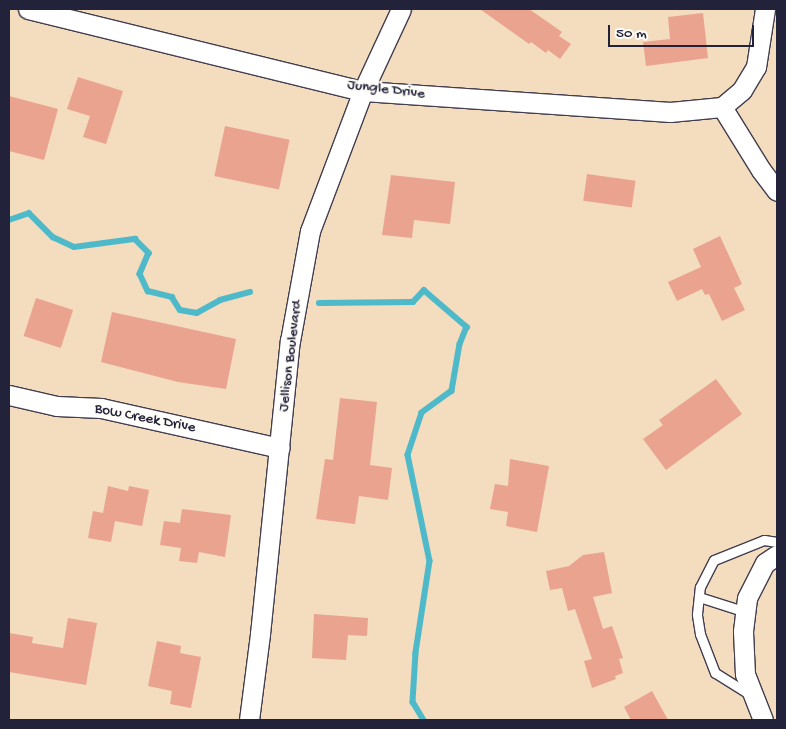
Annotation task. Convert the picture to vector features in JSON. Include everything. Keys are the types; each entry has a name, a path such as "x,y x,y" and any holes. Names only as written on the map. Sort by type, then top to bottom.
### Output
{"street":[{"name":"Jungle Drive","path":"28,9 363,91 670,112 722,107"},
{"name":"Jellison Boulevard","path":"249,720 280,448 290,341 310,231 363,91 401,9"},
{"path":"765,9 756,67 742,90 722,107 761,170 777,191"},
{"name":"Bow Creek Drive","path":"9,395 57,406 101,408 280,448"},
{"path":"762,720 746,674 743,631 747,598 765,563 777,555"}],"lane":[{"path":"754,696 716,673 700,634 697,614 700,587 714,560 764,540 777,542"},
{"path":"699,598 746,612"}],"building":[{"path":"480,9 529,9 562,32 559,36 571,44 560,59 548,50 546,53 531,42 529,44"},
{"path":"703,13 708,58 646,66 643,42 670,39 668,17"},
{"path":"78,77 123,91 106,144 83,137 90,116 67,109"},
{"path":"9,96 58,109 44,160 9,151"},
{"path":"225,126 290,140 279,190 214,176"},
{"path":"587,174 636,181 632,208 583,201"},
{"path":"391,175 455,182 450,224 414,220 412,238 382,235"},
{"path":"720,236 742,284 734,288 745,310 722,321 709,294 705,295 702,289 677,301 668,282 701,267 693,249"},
{"path":"36,298 73,310 61,348 24,336"},
{"path":"112,312 236,339 226,389 178,382 101,362"},
{"path":"716,379 742,414 666,470 643,439 663,425 659,420"},
{"path":"340,398 377,402 370,465 392,468 388,500 359,496 355,524 316,519 325,459 333,460"},
{"path":"510,459 549,466 537,532 506,526 508,512 490,509 495,484 508,486"},
{"path":"108,486 128,491 129,486 149,490 142,526 115,521 111,542 88,538 93,511 103,513"},
{"path":"182,509 231,515 225,557 199,552 197,563 179,561 181,548 160,545 164,521 180,523"},
{"path":"604,552 612,593 593,597 603,629 612,626 623,658 619,659 623,673 615,676 616,679 592,688 584,661 592,659 575,609 568,611 562,588 550,590 546,571 569,566 583,555"},
{"path":"314,614 368,618 367,636 348,635 346,660 312,658"},
{"path":"68,618 97,623 86,685 9,672 9,633 33,637 32,643 63,648"},
{"path":"157,641 181,646 180,653 201,657 191,708 170,704 172,691 148,686"},
{"path":"652,691 668,720 631,720 624,707"}],"waterway":[{"path":"9,220 29,213 53,237 74,247 135,239 149,253 140,274 148,291 172,297 180,310 197,313 220,300 250,292"},
{"path":"319,303 413,302 424,290 467,327 460,344 452,391 422,413 408,455 430,561 416,653 413,702 424,720"}]}
